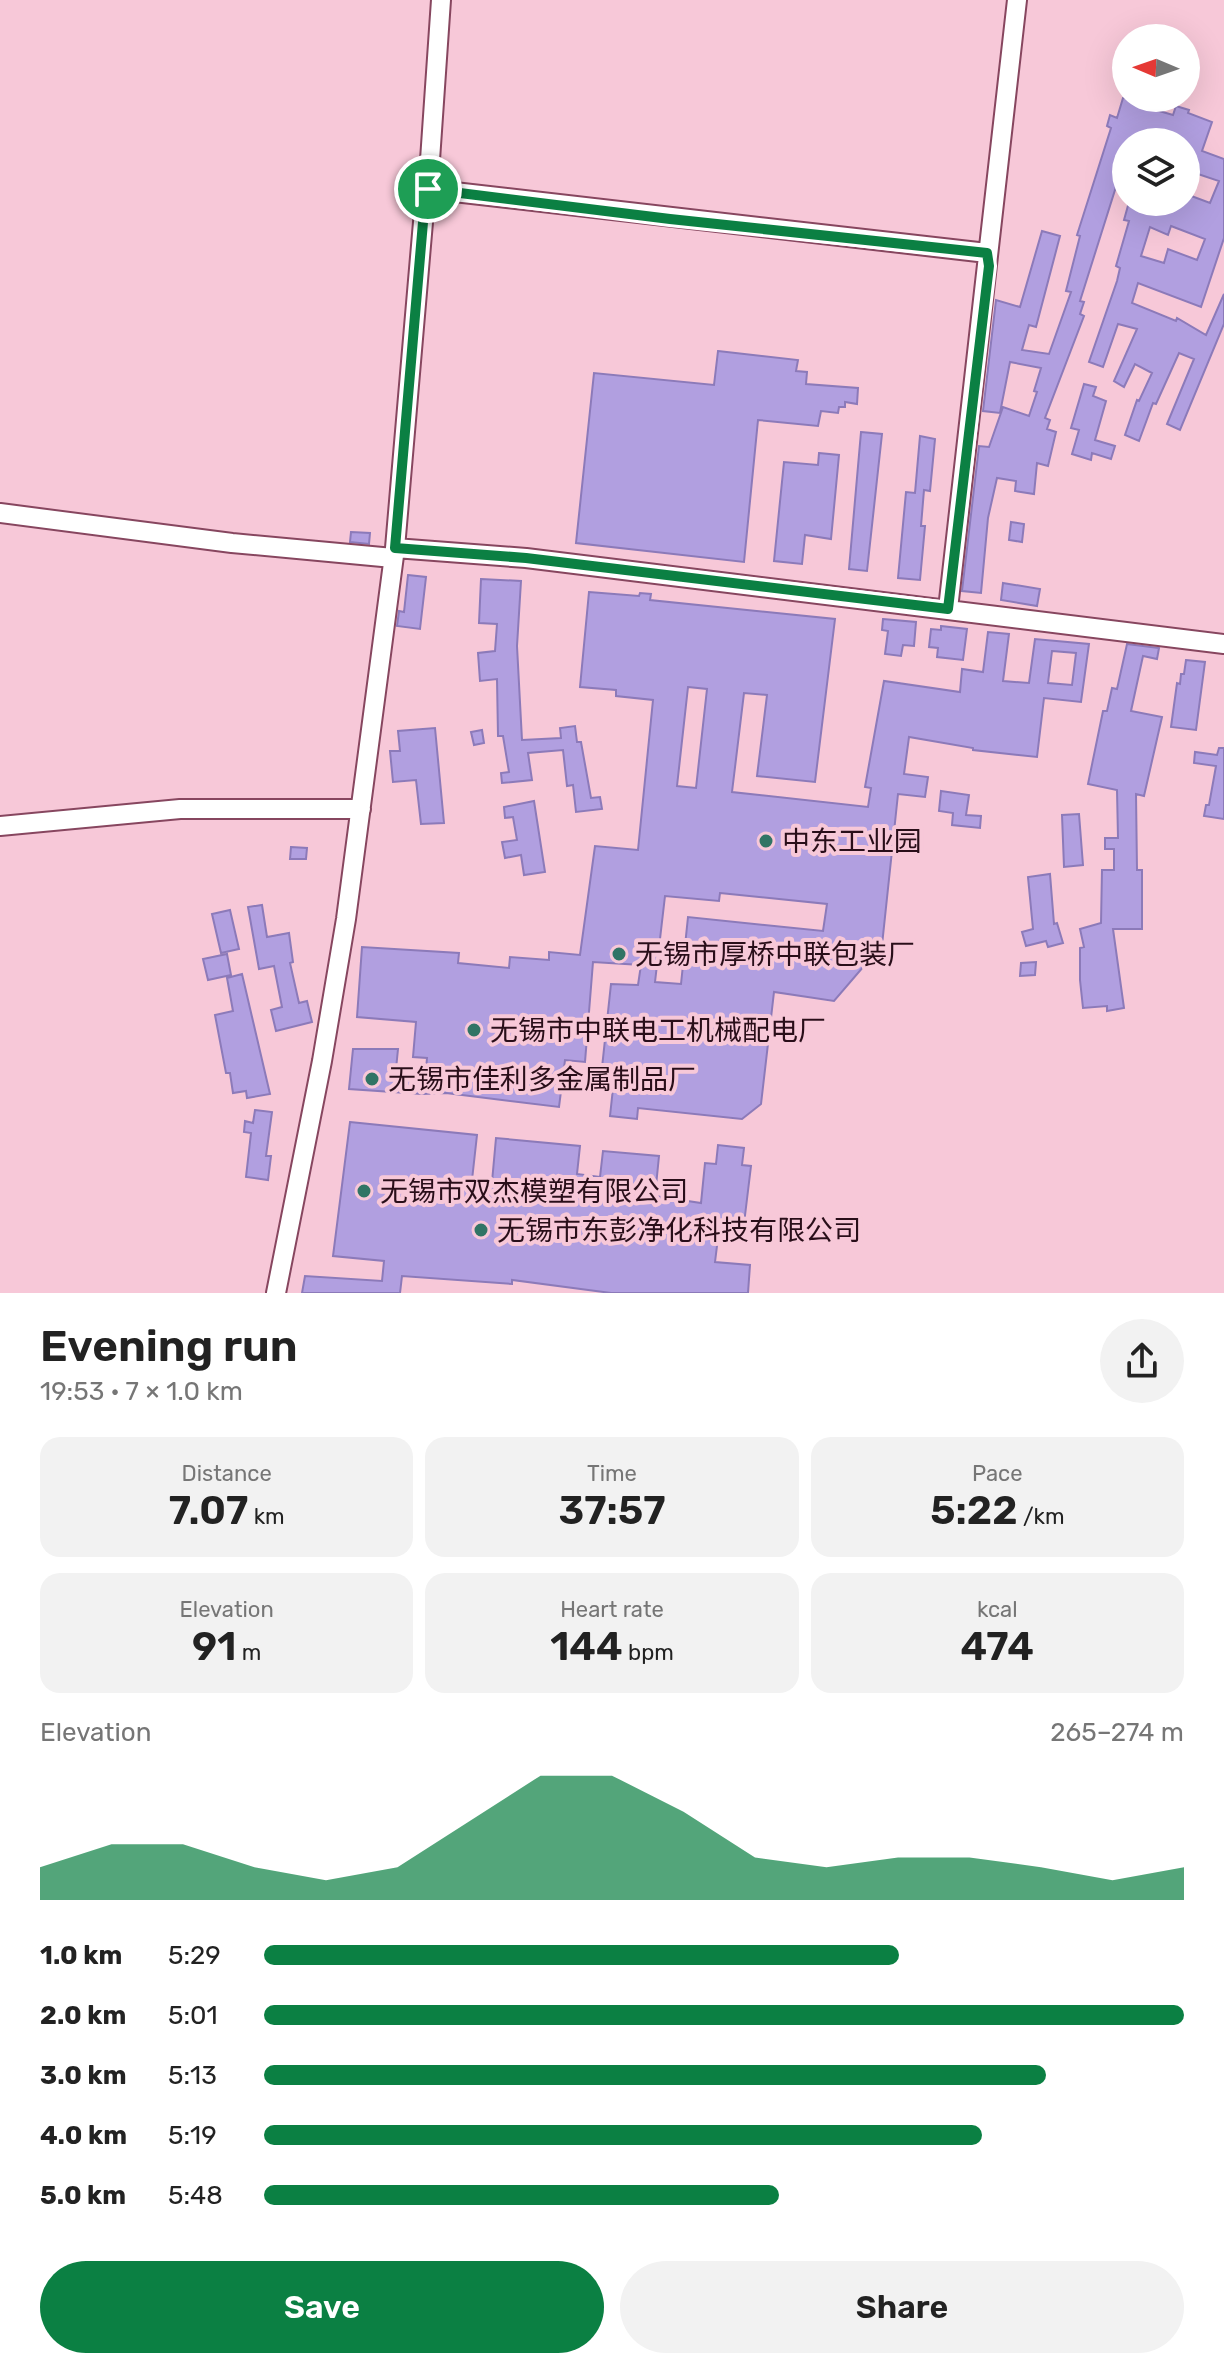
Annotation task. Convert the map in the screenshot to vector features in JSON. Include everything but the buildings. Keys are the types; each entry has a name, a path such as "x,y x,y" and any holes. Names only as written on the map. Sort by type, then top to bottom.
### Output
{"street":[{"path":"276,1293 325,1045 346,919 394,553 428,189 441,0"},
{"path":"948,609 1017,0"},
{"path":"428,189 987,253"},
{"path":"0,513 232,543 526,558 1224,644"},
{"path":"0,826 180,809 361,809"}],"place":[{"name":"中东工业园","path":"766,841"},
{"name":"无锡市厚桥中联包装厂","path":"619,954"},
{"name":"无锡市中联电工机械配电厂","path":"474,1030"},
{"name":"无锡市佳利多金属制品厂","path":"372,1079"},
{"name":"无锡市双杰模塑有限公司","path":"364,1191"},
{"name":"无锡市东彭净化科技有限公司","path":"481,1230"}],"route":[{"path":"428,189 987,253 989,266 948,609 526,558 395,548 428,189"}]}
